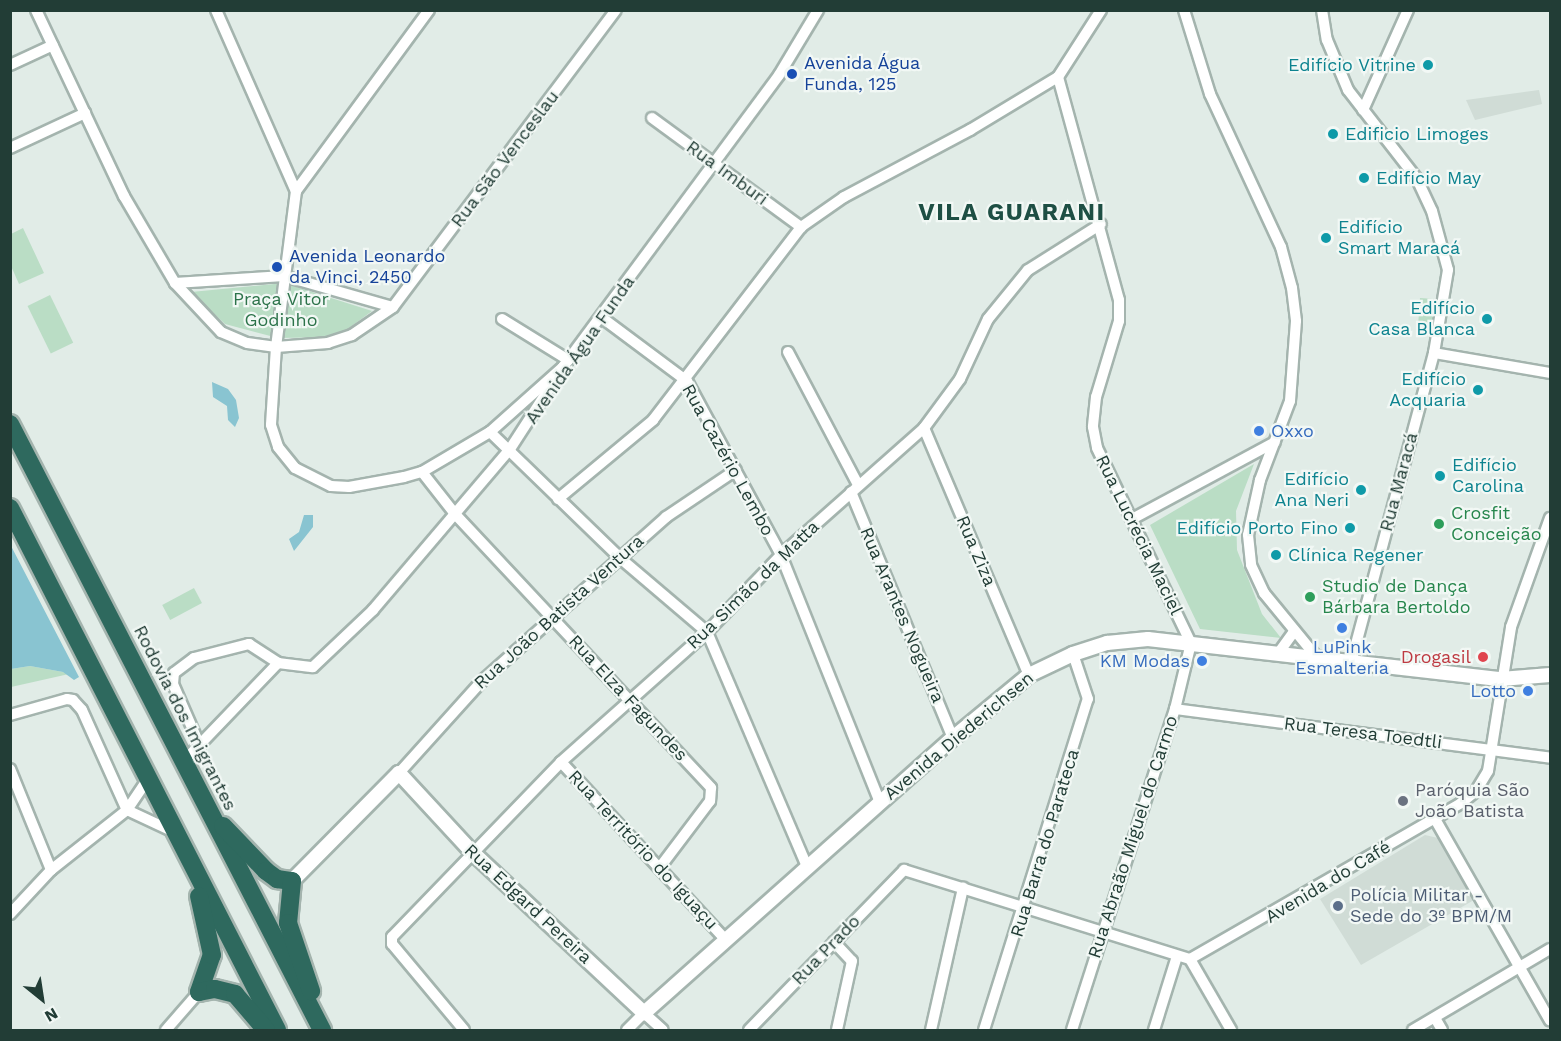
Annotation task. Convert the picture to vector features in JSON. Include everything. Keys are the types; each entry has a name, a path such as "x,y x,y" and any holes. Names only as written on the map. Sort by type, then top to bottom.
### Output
{"highway":[{"name":"Rodovia dos Imigrantes","path":"10,424 322,1030"},
{"path":"10,508 194,872 277,1030"},
{"path":"213,817 266,871 277,879 292,881 288,923 322,1030"},
{"path":"194,872 212,955 199,992"},
{"path":"199,992 215,988 235,994 267,1030"}],"street":[{"path":"36,10 124,196 175,283 221,332 247,343 276,347 328,343 352,335 393,307"},
{"path":"216,10 296,191"},
{"path":"429,10 296,191 276,347 271,425 278,447 295,468 332,486 349,488 422,472 490,432 566,364 502,319"},
{"name":"Rua São Venceslau","path":"393,307 616,10"},
{"name":"Avenida Água Funda","path":"278,663 313,667 373,610 510,449 566,364 779,75 818,10"},
{"path":"558,499 645,428 687,381 801,227 844,197 970,130 1058,77 1101,10"},
{"path":"1184,10 1210,94 1274,230 1292,288 1296,321 1290,401 1251,514 1251,565 1263,593 1320,661"},
{"name":"Rua Maracá","path":"1322,10 1335,62 1348,90 1406,161 1432,211 1443,243 1448,270 1434,353 1351,663"},
{"path":"1364,110 1408,10"},
{"path":"10,65 53,45"},
{"name":"Rua Lucrécia Maciel","path":"1058,77 1101,224 1119,300 1119,321 1096,397 1094,427 1106,470 1191,643"},
{"path":"10,148 85,112"},
{"name":"Rua Imburi","path":"652,118 801,227"},
{"name":"Rua Simão da Matta","path":"464,1030 391,941 472,852 561,762 707,632 782,555 924,428 946,402 988,319 1006,293 1044,258 1101,224"},
{"path":"175,283 284,276 393,307"},
{"name":"Rua Cazério Lembo","path":"602,317 687,381 782,555 880,802"},
{"name":"Rua Arantes Nogueira","path":"788,352 855,489 953,738"},
{"path":"1434,353 1551,373"},
{"name":"Rua Ziza","path":"924,428 1029,675"},
{"path":"490,432 620,558 707,632 807,866"},
{"path":"1132,519 1275,442"},
{"name":"Rua João Batista Ventura","path":"399,773 466,697 620,558 681,506 736,470"},
{"name":"Rua Elza Fagundes","path":"422,472 455,514 630,699 713,791 710,801 660,867"},
{"name":"Avenida do Café","path":"1190,959 1435,819 1476,790 1488,771 1493,750 1501,679 1511,627 1551,518"},
{"path":"1277,655 1294,632"},
{"name":"Avenida Diederichsen","path":"627,1030 724,938 953,738 1029,675 1072,654 1107,643 1148,639 1320,661 1501,679 1551,675"},
{"name":"Rua Abraão Miguel do Carmo","path":"1072,1030 1175,709 1191,643"},
{"path":"184,760 200,746 278,663 249,644 194,658 177,670 173,684 200,746"},
{"name":"Rua Barra do Parateca","path":"984,1030 1025,908 1088,699 1072,654"},
{"path":"10,715 67,699 82,710 127,810 174,832"},
{"name":"Rua Teresa Toedtli","path":"1175,709 1551,758"},
{"name":"Rua Território do Iguaçu","path":"561,762 724,938"},
{"path":"10,768 51,870"},
{"path":"292,881 399,773"},
{"name":"Rua Edgard Pereira","path":"399,773 472,852 663,1030"},
{"path":"10,914 51,870 127,810 147,780"},
{"path":"1435,819 1551,1021"},
{"name":"Rua Prado","path":"749,1030 904,870 963,888"},
{"path":"932,1030 963,888 1190,959 1231,1030"},
{"path":"834,942 852,961 837,1030"},
{"path":"1413,1030 1551,949"},
{"path":"1154,1030 1177,956"},
{"path":"166,1030 199,992"},
{"path":"1435,1018 1443,1030"}],"shaded area":[{"path":"1539,90 1542,104 1475,120 1466,100"},
{"path":"1425,835 1438,838 1474,900 1361,965 1320,899"}],"green space":[{"path":"23,228 44,273 19,284 11,266 11,234"},
{"name":"Praça Vitor Godinho","path":"284,283 372,311 337,337 278,338 225,324 191,292"},
{"path":"50,295 73,343 51,354 28,306"},
{"path":"1420,298 1435,299 1433,325 1418,324"},
{"path":"1254,464 1236,511 1237,550 1262,614 1281,638 1200,629 1150,525"},
{"path":"194,588 202,603 170,620 162,605"},
{"path":"30,666 69,674 11,687 11,669"}],"water":[{"path":"212,382 228,389 236,400 239,418 235,427 228,420 227,406 213,397"},
{"path":"304,515 313,515 313,527 294,551 289,539 299,532"},
{"path":"10,544 79,677 74,680 63,672 30,666 11,669"}],"place":[{"name":"Edifício Vitrine","path":"1428,65"},
{"name":"Avenida Água Funda, 125","path":"792,74"},
{"name":"Edificio Limoges","path":"1333,134"},
{"name":"Edifício May","path":"1364,178"},
{"name":"Edifício Smart Maracá","path":"1326,238"},
{"name":"Avenida Leonardo da Vinci, 2450","path":"277,267"},
{"name":"Edifício Casa Blanca","path":"1487,319"},
{"name":"Edifício Acquaria","path":"1478,390"},
{"name":"Oxxo","path":"1259,431"},
{"name":"Edifício Carolina","path":"1440,476"},
{"name":"Edifício Ana Neri","path":"1361,490"},
{"name":"Crosfit Conceição","path":"1439,524"},
{"name":"Edifício Porto Fino","path":"1350,528"},
{"name":"Clínica Regener","path":"1276,555"},
{"name":"Studio de Dança Bárbara Bertoldo","path":"1310,597"},
{"name":"LuPink Esmalteria","path":"1342,628"},
{"name":"Drogasil","path":"1483,657"},
{"name":"KM Modas","path":"1202,661"},
{"name":"Lotto","path":"1528,691"},
{"name":"Paróquia São João Batista","path":"1403,801"},
{"name":"Polícia Militar - Sede do 3º BPM/M","path":"1338,906"}],"district":[{"name":"VILA GUARANI","path":"1012,213"}]}
